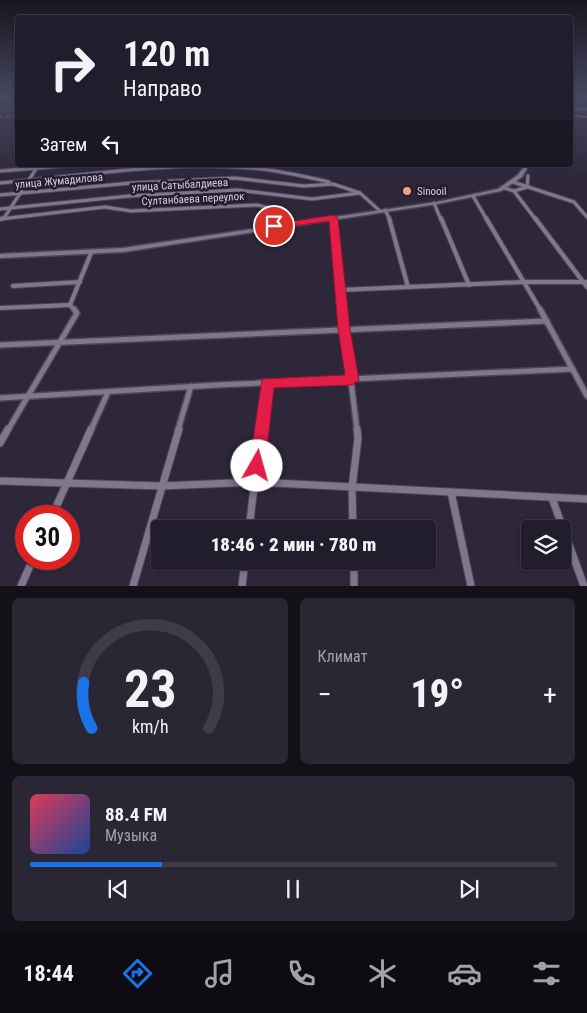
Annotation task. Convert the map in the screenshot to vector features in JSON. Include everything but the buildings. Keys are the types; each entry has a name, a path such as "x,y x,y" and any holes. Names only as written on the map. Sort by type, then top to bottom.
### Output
{"main road":[{"path":"0,256 123,250 434,203 504,188 522,174 526,167"}],"street":[{"path":"0,171 50,167"},
{"path":"0,183 134,171 214,167"},
{"path":"242,167 301,174 333,184"},
{"path":"2,218 36,168"},
{"path":"527,188 528,176"},
{"name":"улица Жумадилова","path":"0,195 132,183 235,178 304,186 333,184 360,193 382,210"},
{"path":"513,182 574,202 587,217"},
{"path":"504,188 514,191 527,188"},
{"name":"улица Сатыбалдиева","path":"0,209 129,196 237,190 312,199 360,193"},
{"path":"514,191 587,287"},
{"path":"473,196 547,321 587,396"},
{"path":"434,203 469,285"},
{"name":"Султанбаева переулок","path":"2,218 105,207 131,211 257,205 278,210 291,224"},
{"path":"382,210 388,214 408,287"},
{"path":"334,218 344,329 358,438 352,488 353,520"},
{"path":"70,305 91,253"},
{"path":"13,286 80,282"},
{"path":"340,290 523,282 585,282"},
{"path":"0,308 70,305 78,313 0,443"},
{"path":"0,345 547,321"},
{"path":"0,398 191,386 573,369"},
{"path":"250,520 267,383"},
{"path":"133,586 191,386"},
{"path":"57,505 108,392"},
{"path":"0,481 68,481 162,486 255,482 587,499"},
{"path":"451,492 471,586"},
{"path":"552,498 584,586"},
{"path":"21,586 28,570"},
{"path":"242,586 244,570"},
{"path":"354,570 354,586"}],"place":[{"name":"Sinooil","path":"407,191"}],"route":[{"path":"257,466 267,383 352,380 344,329 334,218 274,226"}]}
